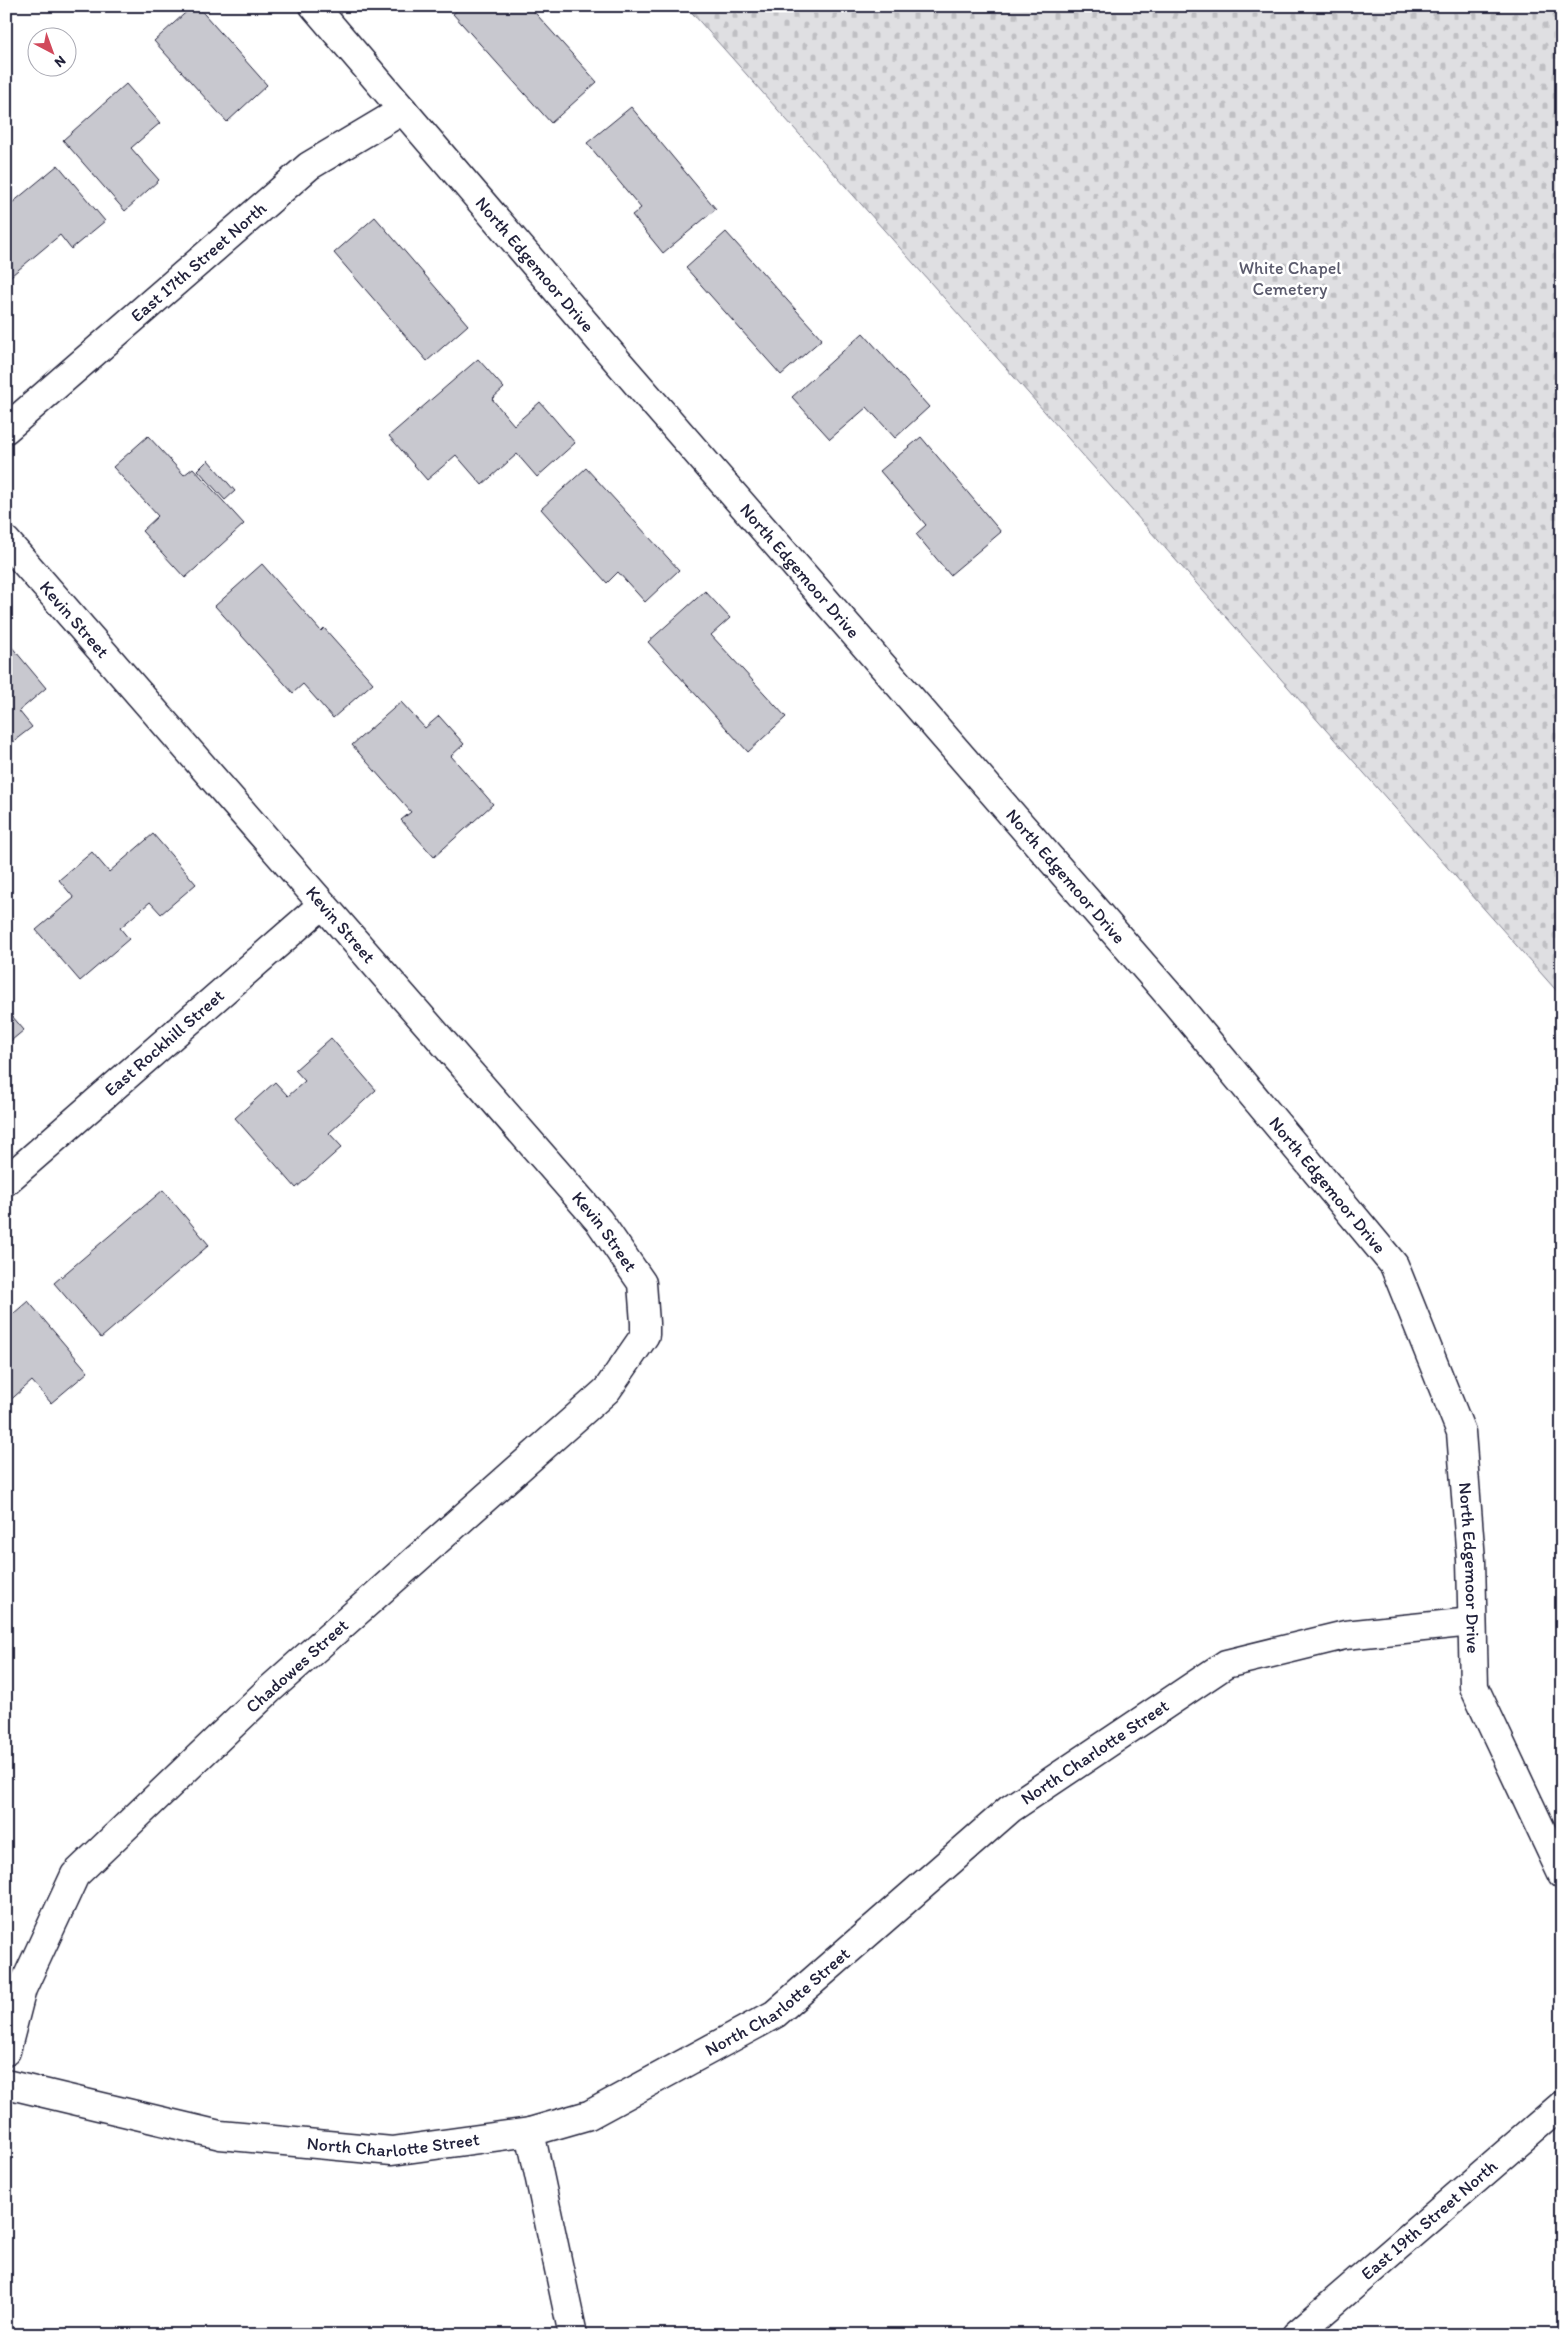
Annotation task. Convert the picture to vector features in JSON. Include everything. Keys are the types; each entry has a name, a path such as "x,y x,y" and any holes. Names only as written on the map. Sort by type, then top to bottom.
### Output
{"street":[{"name":"North Edgemoor Drive","path":"314,6 619,363 1176,1003 1394,1266 1461,1432 1471,1560 1474,1686 1562,1874"},
{"name":"East 17th Street North","path":"6,429 309,166 403,110"},
{"name":"Kevin Street","path":"6,541 599,1221 642,1283 645,1323"},
{"name":"East Rockhill Street","path":"6,1181 322,905"},
{"name":"Chadowes Street","path":"6,2051 22,1988 75,1875 269,1690 607,1390 645,1335 645,1323"},
{"name":"North Charlotte Street","path":"6,2084 220,2135 392,2151 530,2132 589,2115 775,2014 1010,1808 1226,1664 1345,1636 1472,1622"},
{"name":"East 19th Street North","path":"1296,2335 1562,2105"},
{"path":"530,2132 572,2335"}],"green space":[{"name":"White Chapel Cemetery","path":"686,6 1562,6 1562,997"}],"building":[{"path":"193,6 197,6 267,85 227,122 154,41"},
{"path":"462,6 529,6 597,82 551,123 453,14"},
{"path":"126,84 160,123 131,148 159,180 125,211 63,140"},
{"path":"631,107 716,209 663,253 632,215 641,208 587,143"},
{"path":"58,165 105,221 71,249 60,235 6,280 6,208"},
{"path":"375,217 468,325 427,361 334,253"},
{"path":"726,232 822,339 781,375 686,268"},
{"path":"863,333 929,407 895,438 867,407 830,439 792,397"},
{"path":"478,359 504,388 492,399 514,425 540,402 575,443 537,477 517,454 482,485 456,455 427,480 389,436"},
{"path":"148,436 184,475 193,468 244,524 185,578 142,531 158,516 113,467"},
{"path":"921,437 1001,532 950,575 916,534 926,525 880,471"},
{"path":"208,460 235,491 225,500 198,470"},
{"path":"586,468 679,570 645,602 618,572 607,583 541,509"},
{"path":"262,564 321,631 324,628 373,683 333,718 303,684 293,693 215,606"},
{"path":"705,591 730,618 711,635 786,717 748,752 648,642"},
{"path":"6,640 46,688 19,711 32,727 6,747"},
{"path":"401,702 425,728 439,716 464,744 451,756 493,804 434,857 401,820 411,812 352,745"},
{"path":"153,834 196,884 161,914 150,902 120,928 129,939 80,981 36,930 74,898 59,880 92,852 109,872"},
{"path":"6,1009 24,1030 6,1045"},
{"path":"331,1038 376,1090 329,1133 342,1147 296,1188 235,1118 275,1082 288,1096 305,1081 295,1070"},
{"path":"163,1190 209,1245 101,1338 54,1283"},
{"path":"28,1301 88,1372 51,1403 32,1381 6,1404 6,1320"}]}
